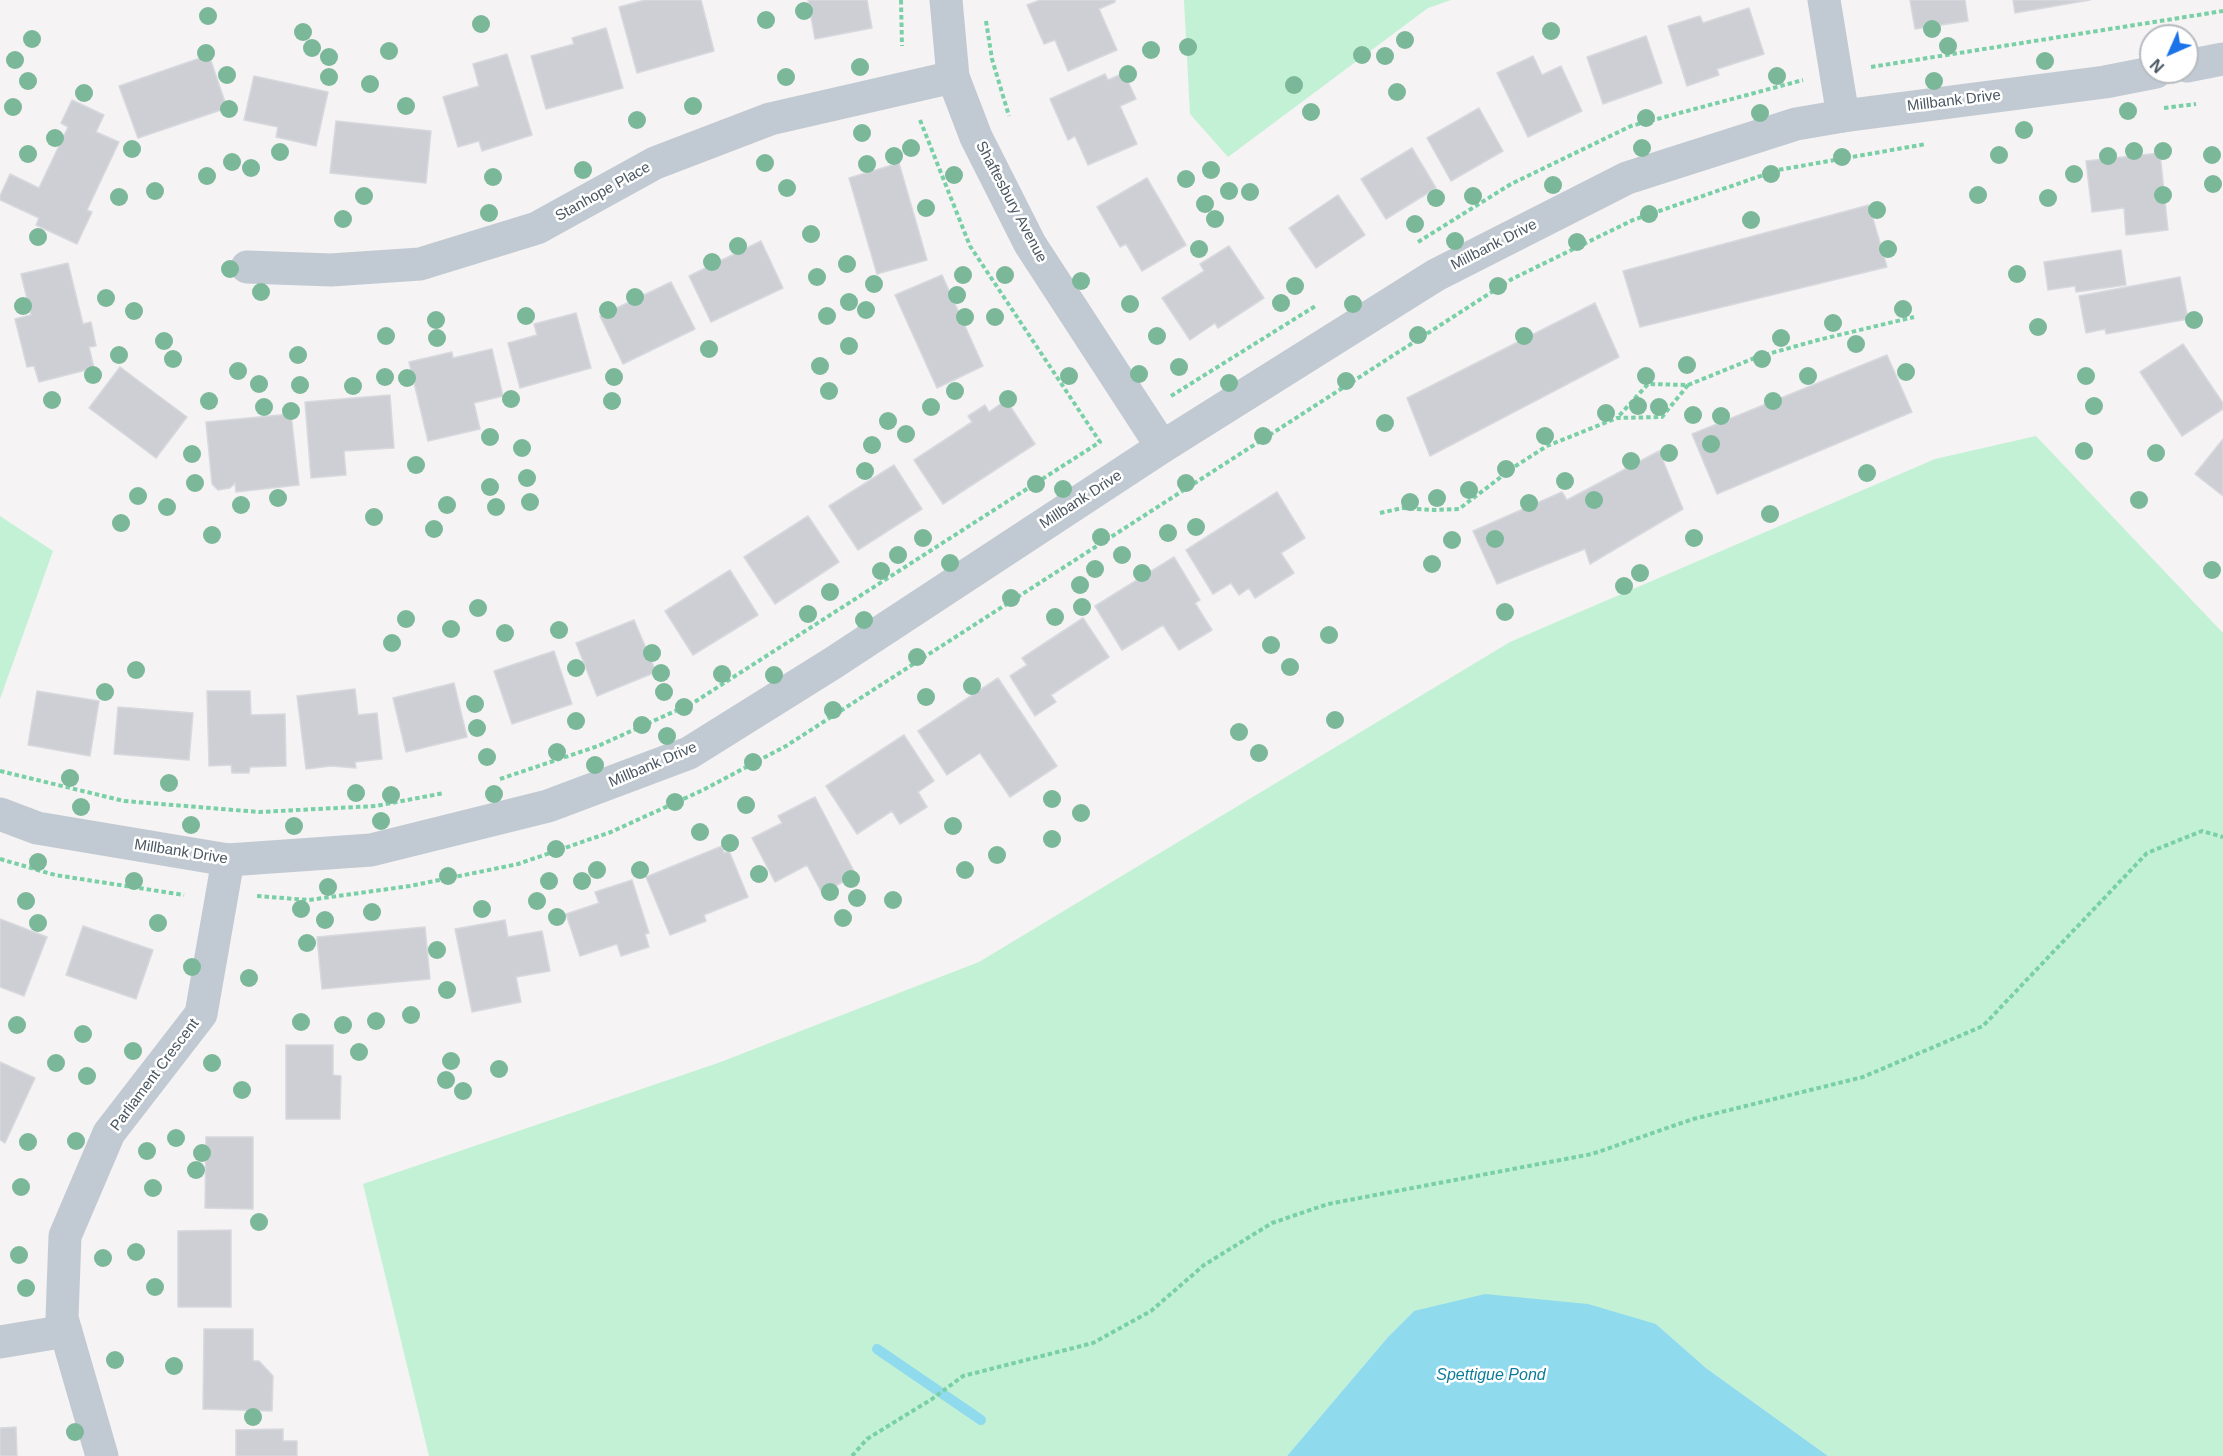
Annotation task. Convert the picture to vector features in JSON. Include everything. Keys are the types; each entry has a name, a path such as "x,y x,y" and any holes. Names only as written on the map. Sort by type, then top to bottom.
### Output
{"street":[{"name":"Shaftesbury Avenue","path":"946,0 953,77 976,137 1030,244 1162,447"},
{"path":"1824,0 1843,116"},
{"path":"2199,65 2222,64"},
{"name":"Millbank Drive","path":"0,814 37,828 228,860 371,849 548,806 689,753 833,663 1162,447 1436,275 1627,178 1796,124 2106,82 2139,75"},
{"name":"Stanhope Place","path":"247,267 331,270 420,264 537,228 655,163 770,119 953,77"},
{"name":"Parliament Crescent","path":"102,1456 62,1318 64,1236 109,1133 201,1014 228,860"},
{"path":"0,1342 66,1331"}],"path":[{"path":"901,0 902,46"},
{"path":"1867,67 2223,11"},
{"path":"985,12 992,59 1012,126"},
{"path":"1410,247 1511,184 1632,126 1804,80"},
{"path":"2162,109 2196,104"},
{"path":"491,782 598,746 693,703 1100,442 970,246 920,118"},
{"path":"222,893 309,900 410,886 518,864 611,832 703,790 786,746 1512,279 1633,220 1778,170 1929,143"},
{"path":"1167,398 1319,303"},
{"path":"1617,418 1648,384 1688,385 1757,357 1914,317"},
{"path":"1380,513 1402,508 1459,509 1514,467 1547,446 1617,418 1662,417 1688,385"},
{"path":"0,771 124,801 258,812 376,806 446,792"},
{"path":"852,1456 867,1439 932,1399 963,1376 1093,1343 1151,1311 1204,1265 1272,1223 1328,1204 1592,1154 1693,1119 1863,1077 1983,1026 2147,853 2202,831 2223,837"},
{"path":"0,859 55,875 184,895"}],"green space":[{"path":"1184,0 1451,0 1428,8 1228,157 1190,114"},
{"path":"2036,436 2223,633 2223,1456 1828,1456 1706,1368 1656,1324 1414,1311 1388,1337 1287,1456 429,1456 363,1184 718,1063 979,962 1510,642 1935,459"},
{"path":"0,516 53,551 0,699"}],"water":[{"name":"Spettigue Pond","path":"1485,1294 1588,1304 1656,1324 1706,1368 1828,1456 1287,1456 1388,1337 1414,1311"}],"building":[{"path":"645,0 701,0 714,51 637,73 619,7"},
{"path":"808,0 867,0 872,28 815,39"},
{"path":"1040,0 1115,0 1099,9 1117,50 1068,71 1055,40 1044,44 1027,5"},
{"path":"1910,0 1965,0 1968,21 1915,29"},
{"path":"2013,0 2090,0 2015,13"},
{"path":"1749,8 1764,54 1717,69 1719,75 1687,86 1668,26 1700,16 1703,23"},
{"path":"606,28 623,88 546,109 531,56 574,44 572,38"},
{"path":"1646,36 1662,83 1603,104 1587,57"},
{"path":"507,54 532,135 482,151 479,141 458,147 443,97 479,86 473,64"},
{"path":"209,55 227,108 138,138 119,86"},
{"path":"1533,56 1542,75 1561,66 1582,111 1528,137 1497,73"},
{"path":"1124,73 1136,99 1120,106 1137,144 1088,165 1075,136 1068,140 1050,99 1105,74 1108,80"},
{"path":"254,76 328,92 316,146 276,137 278,127 244,120"},
{"path":"72,100 104,115 96,132 119,142 87,210 92,212 77,244 36,225 39,218 0,200 10,174 39,188 68,127 61,123"},
{"path":"1479,108 1503,151 1451,181 1427,138"},
{"path":"336,121 431,131 426,183 330,173"},
{"path":"1412,148 1436,188 1386,219 1361,179"},
{"path":"2160,153 2168,230 2126,235 2124,208 2092,212 2086,161"},
{"path":"899,163 927,260 877,274 849,178"},
{"path":"1147,178 1186,245 1142,271 1126,244 1120,247 1097,207"},
{"path":"1338,195 1365,235 1316,268 1289,228"},
{"path":"1869,205 1887,267 1640,327 1623,271"},
{"path":"761,241 783,288 711,322 689,276"},
{"path":"1229,246 1264,298 1218,328 1215,323 1190,340 1162,298 1204,271 1200,264"},
{"path":"2121,250 2126,285 2076,292 2075,286 2048,290 2044,262"},
{"path":"68,263 83,324 91,322 96,346 89,347 94,368 39,382 34,366 27,367 15,319 31,315 21,274"},
{"path":"942,275 983,366 937,388 895,295"},
{"path":"2180,277 2188,319 2106,334 2105,329 2086,333 2079,296"},
{"path":"671,282 695,329 623,364 600,316"},
{"path":"1595,303 1619,357 1430,456 1407,398"},
{"path":"576,313 591,368 520,388 508,343 537,335 534,324"},
{"path":"2183,344 2223,403 2223,409 2182,436 2140,372"},
{"path":"492,349 503,396 474,403 480,429 428,441 409,362 452,352 453,358"},
{"path":"1887,355 1912,412 1717,494 1692,434"},
{"path":"120,367 187,417 156,458 89,408"},
{"path":"390,395 394,448 344,451 346,475 311,478 305,402"},
{"path":"1006,400 1035,444 943,504 914,460 972,422 968,416 985,405 989,412"},
{"path":"291,414 299,485 236,492 235,483 230,488 218,490 212,484 206,422"},
{"path":"2223,439 2223,496 2195,474"},
{"path":"1659,451 1683,509 1590,564 1585,549 1497,584 1473,531 1562,492 1567,500"},
{"path":"894,465 922,509 858,550 829,506"},
{"path":"1277,492 1305,538 1281,553 1294,573 1255,598 1249,588 1239,595 1231,583 1213,594 1186,550"},
{"path":"808,516 839,562 775,604 744,557"},
{"path":"1174,557 1200,600 1195,603 1212,630 1179,650 1163,625 1122,650 1095,606"},
{"path":"730,570 758,615 693,655 665,611"},
{"path":"1083,618 1109,657 1051,695 1056,702 1035,716 1010,676 1027,665 1022,658"},
{"path":"634,620 656,672 597,696 576,643"},
{"path":"554,651 572,704 512,724 494,671"},
{"path":"998,678 1057,766 1010,797 980,753 947,775 918,731"},
{"path":"454,683 467,737 406,752 393,698"},
{"path":"355,689 358,715 377,713 382,759 355,762 356,768 331,766 306,769 297,696"},
{"path":"37,691 99,701 90,756 28,745"},
{"path":"207,691 250,691 251,715 285,714 286,766 250,767 249,773 232,773 231,765 209,766"},
{"path":"118,707 193,713 189,760 114,754"},
{"path":"904,735 934,781 918,792 927,807 900,824 892,811 857,834 826,786"},
{"path":"815,797 856,875 822,893 807,865 775,882 752,838 782,823 778,816"},
{"path":"722,846 724,853 729,851 748,897 704,915 706,921 670,935 646,877"},
{"path":"632,880 649,933 645,934 649,947 621,956 617,944 580,956 566,914 599,903 595,892"},
{"path":"0,919 47,937 24,996 0,987"},
{"path":"505,920 508,937 542,931 550,971 516,977 521,1002 472,1012 455,929"},
{"path":"83,926 153,950 136,999 66,975"},
{"path":"425,927 430,979 322,989 317,937"},
{"path":"286,1045 333,1045 333,1075 341,1076 340,1119 286,1119"},
{"path":"0,1062 35,1078 5,1143 0,1140"},
{"path":"206,1137 253,1137 253,1209 205,1208"},
{"path":"231,1230 231,1307 178,1307 178,1231"},
{"path":"204,1329 253,1329 253,1361 259,1361 273,1376 272,1411 203,1409"},
{"path":"16,1427 17,1456 0,1456 0,1428"},
{"path":"283,1429 283,1441 297,1441 297,1456 236,1456 236,1430"}],"waterway":[{"path":"877,1349 981,1420"}]}
